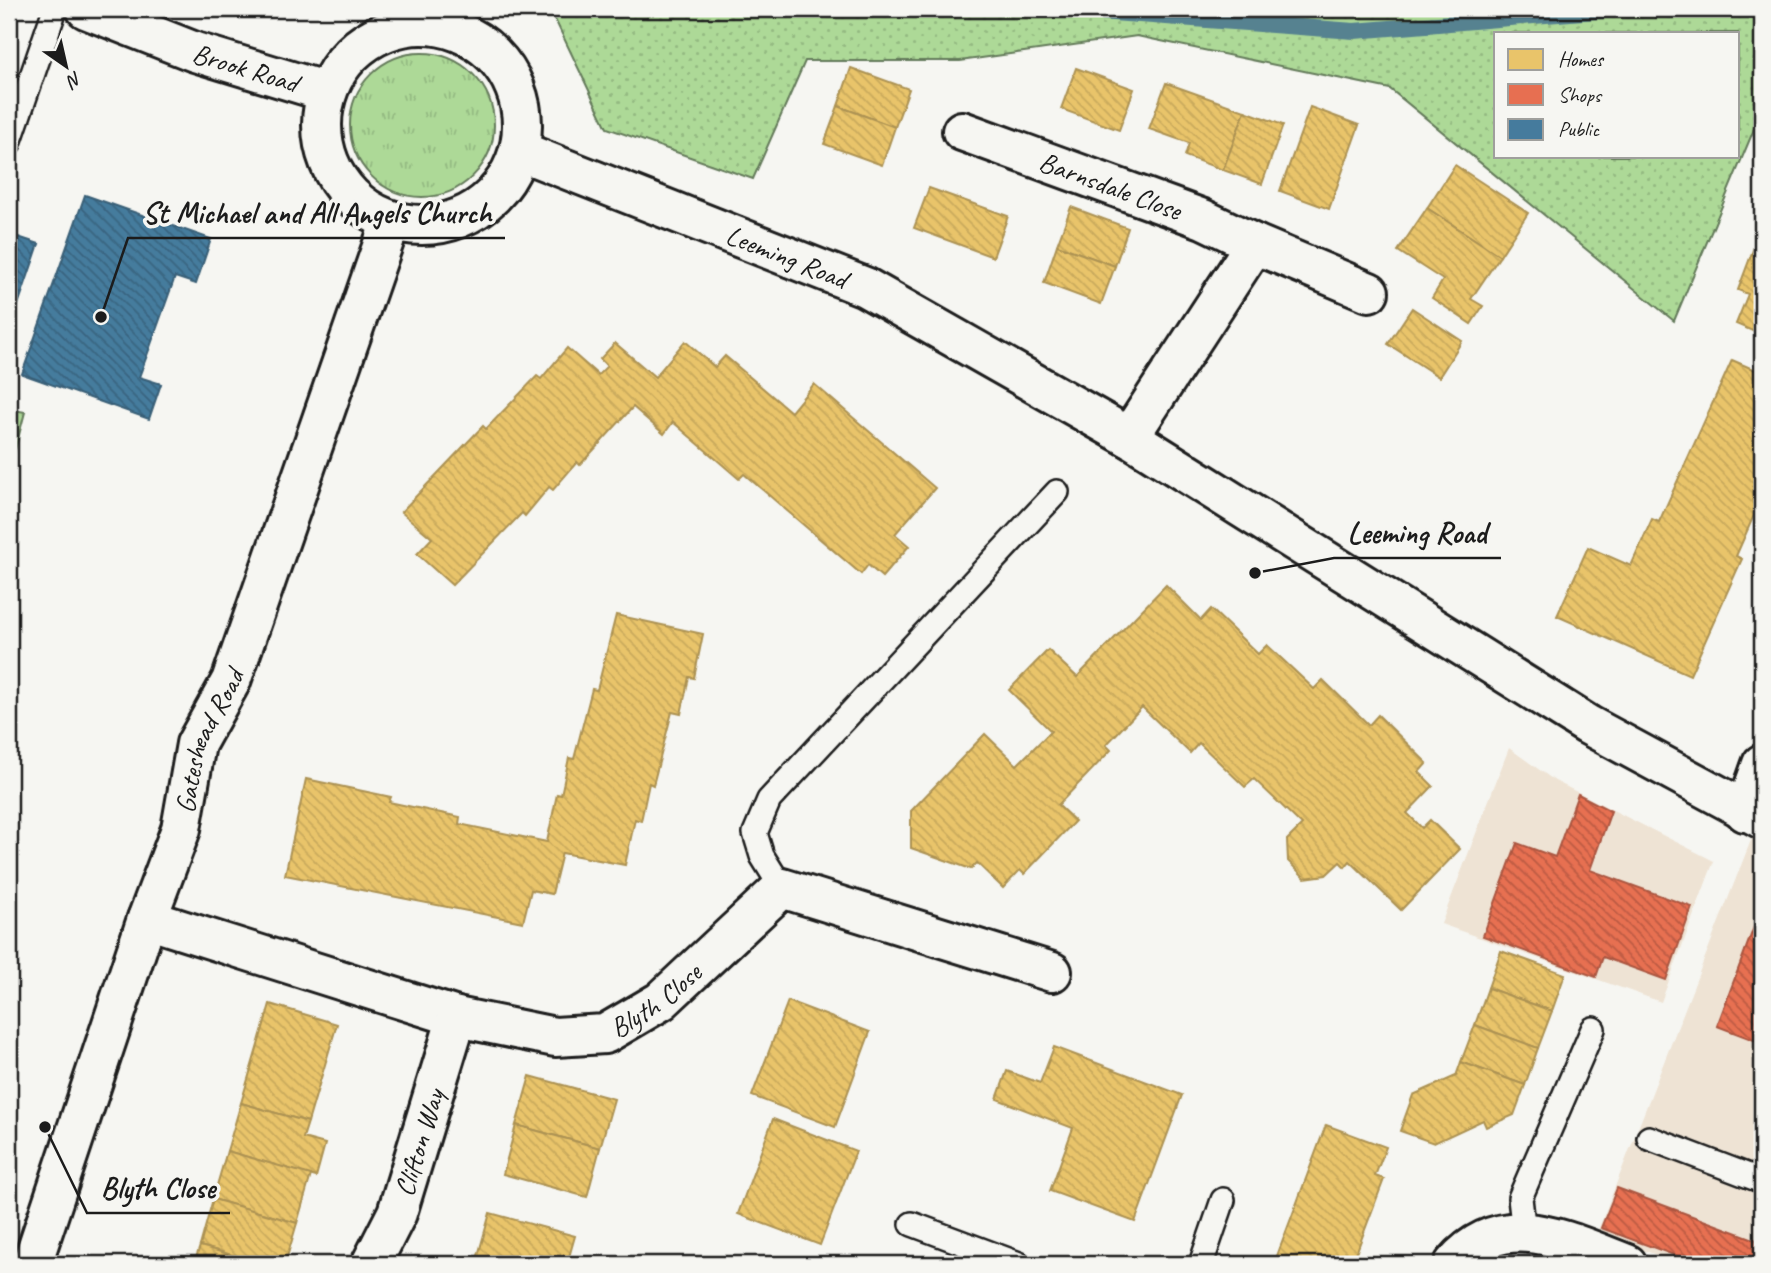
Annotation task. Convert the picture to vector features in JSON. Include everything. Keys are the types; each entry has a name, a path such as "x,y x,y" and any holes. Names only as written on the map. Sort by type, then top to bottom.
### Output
{"street":[{"name":"Brook Road","path":"86,9 195,52 327,92"},
{"path":"457,19 502,64 512,82 523,120 520,151 506,180 484,205 455,220 423,226 391,221 367,209 346,192 332,170 323,144 322,118 327,92 342,65 357,50 391,29 457,19"},
{"name":"Barnsdale Close","path":"962,131 1203,219 1369,292"},
{"name":"Leeming Road","path":"520,151 866,287 1129,437 1588,725 1753,815"},
{"name":"Gateshead Road","path":"32,1264 147,919 181,829 196,744 231,681 239,660 391,221"},
{"path":"1129,437 1255,244"},
{"path":"1753,815 1762,764"},
{"path":"782,888 1052,972"},
{"name":"Blyth Close","path":"147,919 457,1017 555,1037 605,1034 661,1001 782,888"},
{"name":"Clifton Way","path":"372,1264 397,1213 457,1017"},
{"path":"1454,1264 1466,1251 1499,1233 1540,1232 1627,1264"}],"lane":[{"path":"9,142 55,9"},
{"path":"782,888 762,856 755,833 769,800 1057,492"},
{"path":"1524,1233 1520,1198 1593,1029"},
{"path":"1649,1138 1762,1181"},
{"path":"1201,1264 1223,1200"},
{"path":"912,1224 1020,1264"}],"shaded area":[{"path":"1509,748 1555,781 1714,861 1661,1002 1441,924"},
{"path":"1762,812 1762,1264 1681,1264 1597,1233"}],"green space":[{"path":"550,9 1762,9 1762,110 1674,321 1390,89 1137,36 960,61 805,61 753,179 607,128"},
{"path":"422,53 450,58 473,74 489,97 494,125 489,153 473,176 450,192 422,197 394,192 371,176 355,153 350,125 355,97 371,74 394,58"},
{"path":"9,409 25,412 9,473"}],"building: Homes":[{"path":"851,68 909,89 895,127 838,106"},
{"path":"1076,68 1134,89 1119,130 1061,109"},
{"path":"1166,83 1245,111 1223,170 1185,156 1189,143 1149,129"},
{"path":"838,106 895,127 882,165 824,144"},
{"path":"1310,107 1359,125 1329,209 1280,191"},
{"path":"1245,111 1283,125 1262,184 1223,170"},
{"path":"1455,165 1528,213 1500,256 1427,208"},
{"path":"929,188 1008,216 993,257 914,228"},
{"path":"1071,207 1128,228 1115,266 1057,245"},
{"path":"1427,208 1500,256 1471,299 1483,306 1471,324 1432,298 1443,280 1398,251"},
{"path":"1762,226 1762,335 1736,324 1748,294 1738,290"},
{"path":"1057,245 1115,266 1101,304 1044,283"},
{"path":"1412,308 1462,341 1439,377 1388,344"},
{"path":"685,341 715,367 725,356 791,412 814,384 935,488 895,534 909,546 882,577 868,565 861,574 744,474 739,479 673,422 664,434 633,407 580,465 577,462 553,490 549,487 525,516 522,513 452,585 417,554 432,538 401,512 483,426 486,429 537,376 541,379 567,348 598,375 607,366 600,359 615,343 655,377"},
{"path":"1732,360 1762,373 1762,497 1736,556 1742,559 1690,675 1557,616 1588,547 1631,566 1652,519 1659,522"},
{"path":"1166,585 1201,620 1211,609 1258,654 1267,645 1314,689 1323,680 1369,725 1378,715 1427,763 1419,772 1433,786 1407,813 1422,828 1430,820 1460,849 1401,910 1350,861 1345,867 1340,862 1326,875 1305,878 1288,861 1287,840 1302,825 1254,779 1245,787 1199,743 1190,753 1142,707 1106,745 1111,750 1058,805 1075,821 1024,874 1020,870 1003,888 977,863 971,869 911,848 911,811 985,734 1017,765 1051,731 1009,690 1048,650 1077,677"},
{"path":"616,615 703,634 694,678 689,677 681,714 672,712 653,785 649,783 641,821 635,819 625,865 562,853 552,894 531,890 523,922 285,875 306,779 391,797 389,802 460,817 459,824 547,842 557,794 561,795 569,758 574,759 592,689 597,690"},
{"path":"1501,951 1565,974 1552,1011 1488,988"},
{"path":"1488,988 1552,1011 1538,1048 1475,1025"},
{"path":"788,1001 870,1032 835,1127 752,1096"},
{"path":"270,1004 337,1024 308,1122 241,1103"},
{"path":"1475,1025 1538,1048 1525,1085 1461,1062"},
{"path":"1054,1047 1182,1095 1135,1222 1050,1191 1073,1128 997,1099 1007,1071 1040,1083"},
{"path":"1461,1062 1525,1085 1514,1115 1486,1127 1483,1120 1434,1143 1400,1131 1413,1095 1456,1076"},
{"path":"530,1076 614,1099 600,1148 516,1125"},
{"path":"241,1103 308,1122 303,1138 325,1144 316,1177 227,1151"},
{"path":"773,1119 856,1151 820,1245 738,1214"},
{"path":"516,1125 600,1148 587,1197 503,1174"},
{"path":"1326,1125 1386,1147 1375,1176 1384,1179 1352,1264 1274,1264"},
{"path":"227,1151 311,1175 297,1223 213,1199"},
{"path":"213,1199 297,1223 285,1264 263,1264 200,1246"},
{"path":"490,1213 575,1236 567,1264 476,1263"},
{"path":"200,1246 263,1264 194,1264"}],"building: Shops":[{"path":"1578,794 1611,811 1590,870 1692,907 1666,980 1603,957 1596,977 1483,936 1517,843 1555,857"},
{"path":"1754,927 1762,931 1762,1043 1717,1026"},
{"path":"1617,1188 1762,1242 1762,1264 1698,1264 1601,1228"}],"building: Public":[{"path":"85,195 211,239 196,284 175,277 139,377 161,384 149,419 22,374"},
{"path":"9,234 39,244 9,331"}],"waterway":[{"path":"1059,9 1354,31 1619,9"}],"place":[{"name":"St Michael and All Angels Church","path":"101,317"},
{"name":"Leeming Road","path":"1255,573"},
{"name":"Blyth Close","path":"45,1127"}]}
